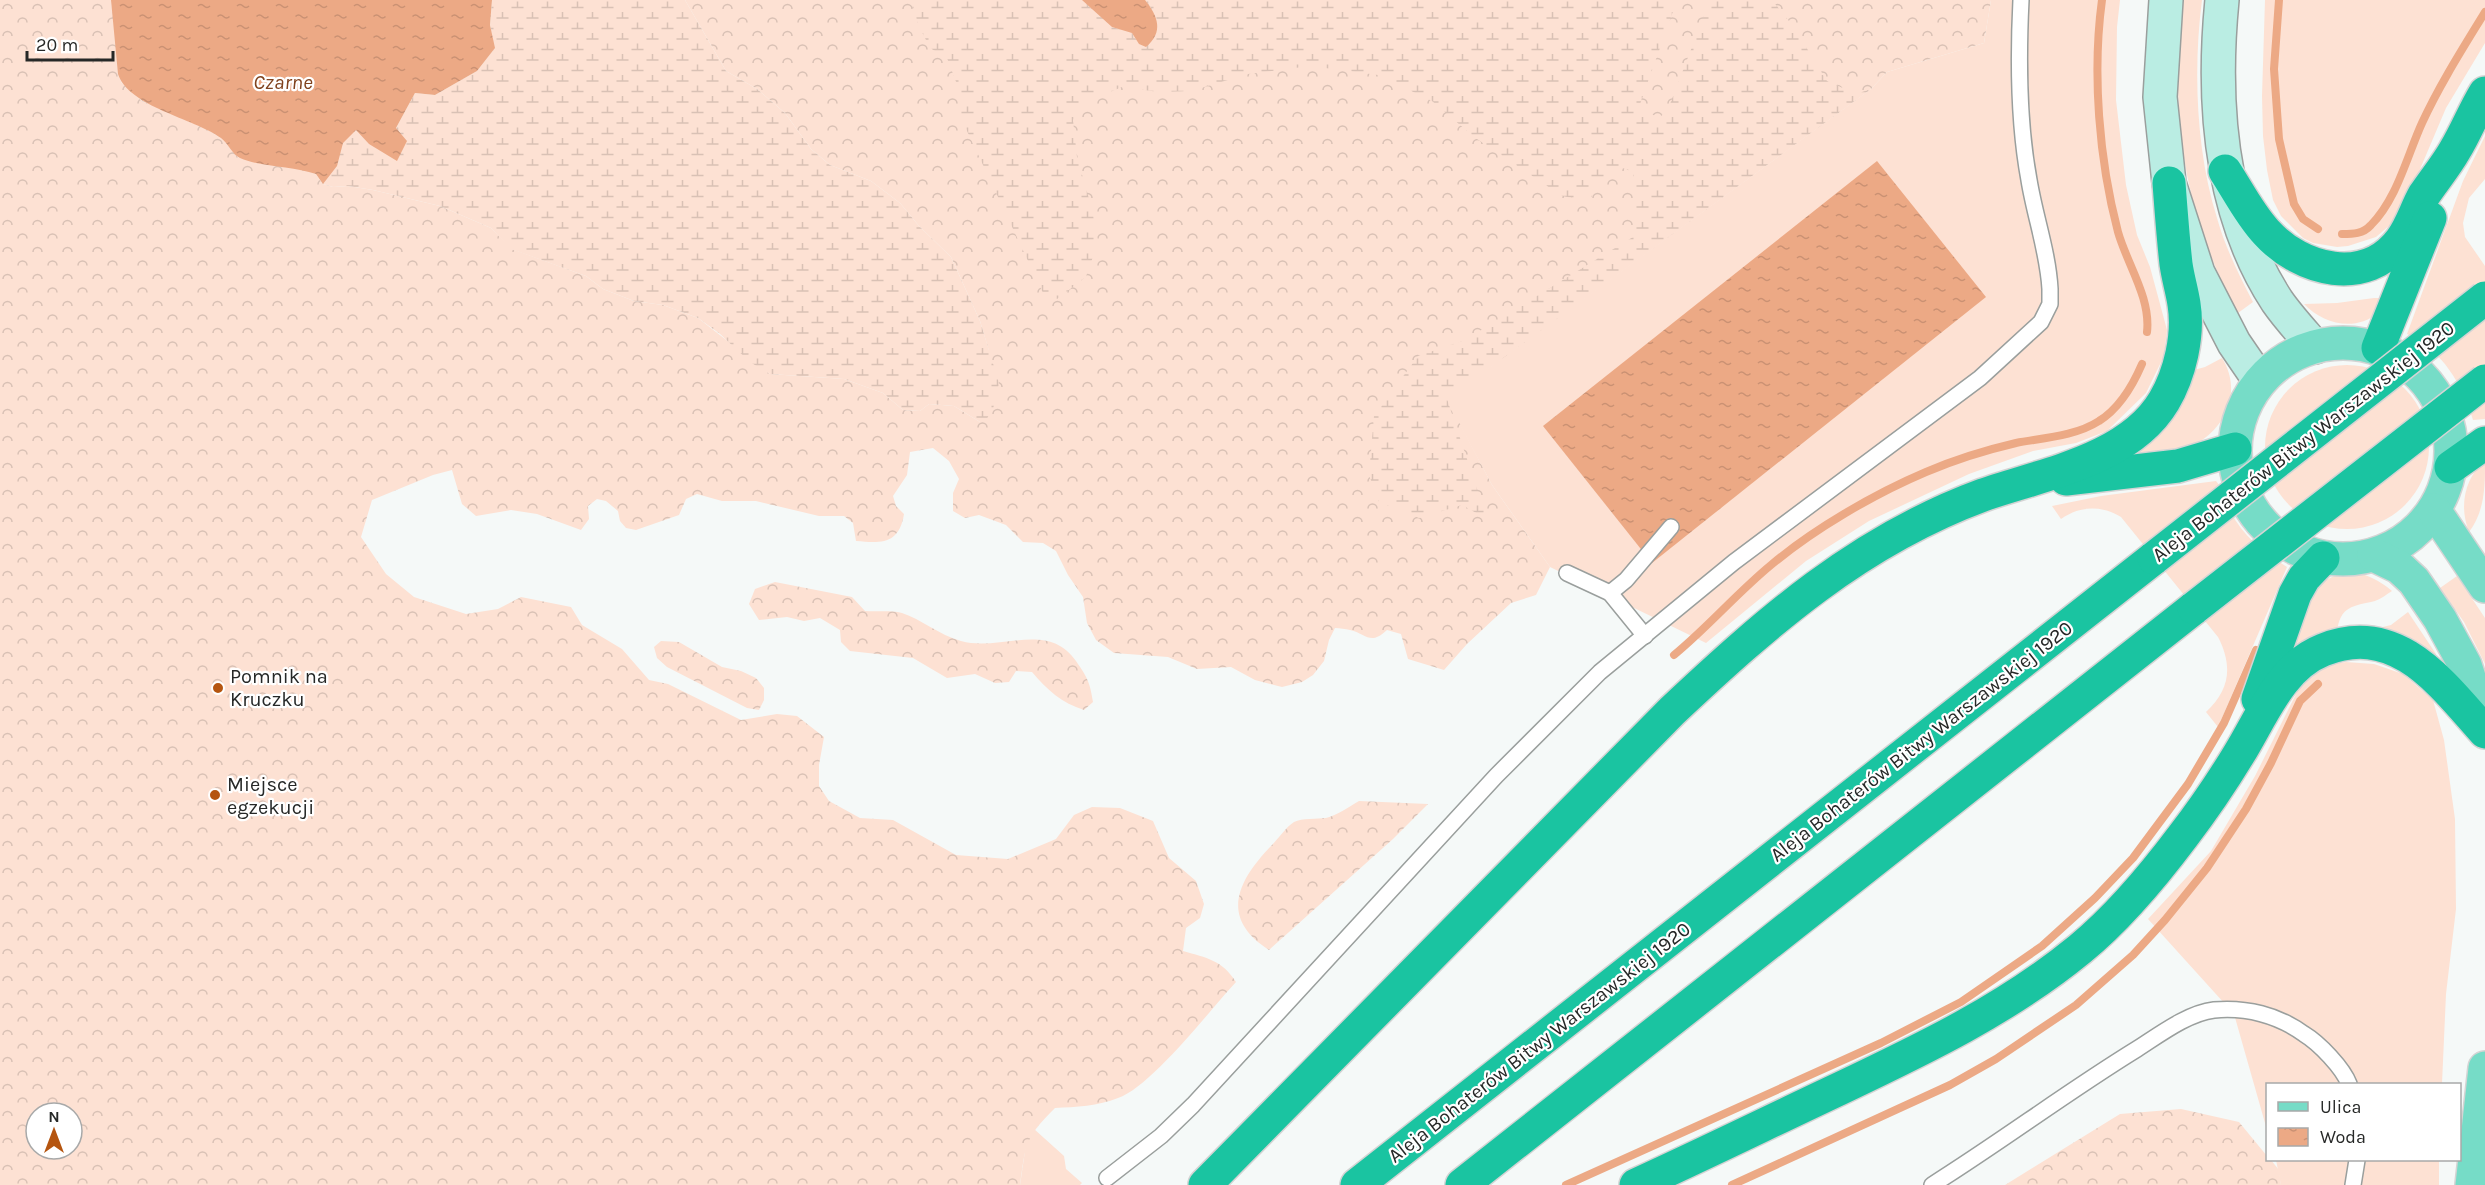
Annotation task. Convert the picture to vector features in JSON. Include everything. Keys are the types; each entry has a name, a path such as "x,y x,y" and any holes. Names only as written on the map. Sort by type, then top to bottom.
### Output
{"highway":[{"path":"2378,348 2408,278 2456,149 2485,93"},
{"path":"2225,171 2265,232 2287,252 2321,268 2349,269 2375,263 2402,240 2423,197 2456,149"},
{"path":"1204,1185 1664,719 1749,639 1829,576 1860,556 1952,508 2120,445 2148,421 2164,401 2180,361 2185,328 2184,305 2176,264 2169,183"},
{"name":"Aleja Bohaterów Bitwy Warszawskiej 1920","path":"1357,1185 2485,298"},
{"path":"1462,1185 2485,381"},
{"path":"2451,467 2485,442"},
{"path":"2020,484 2178,466 2235,449"},
{"path":"2237,757 2295,594 2304,578 2323,558"},
{"path":"1636,1185 1943,1039 2024,992 2081,948 2126,905 2183,836 2237,757 2290,672 2301,662 2324,649 2354,643 2376,644 2404,653 2431,672 2485,732"}],"main road":[{"path":"2166,0 2160,97 2169,183 2198,273 2230,337 2260,381"},
{"path":"2222,0 2217,96 2225,171 2236,210 2259,267 2283,309 2315,347"},
{"path":"2346,343 2378,348 2405,362 2427,382 2438,399 2443,408 2451,437 2451,467 2445,489 2434,510 2411,535 2398,545 2374,555 2349,560 2323,558 2294,548 2269,531 2250,507 2238,479 2235,449 2241,417 2260,381 2285,360 2315,347 2346,343"},
{"path":"2434,510 2485,586"},
{"path":"2374,555 2399,567 2414,581 2439,619 2465,665 2485,727"},
{"path":"2472,1185 2485,1068"}],"lane":[{"path":"1107,1178 1161,1136 1193,1105 1496,776 1600,672 1734,562 1980,378 2030,334 2045,315 2050,304 2050,277 2028,179 2021,113 2019,46 2021,0"},
{"path":"1610,593 1626,580 1671,527"},
{"path":"1567,573 1610,593 1644,636"},
{"path":"1932,1185 2000,1143 2098,1073 2178,1023 2213,1010 2257,1011 2299,1030 2322,1049 2348,1083"},
{"path":"2353,1185 2357,1161"}],"green space":[{"path":"0,0 111,0 121,82 142,101 200,125 223,139 238,157 267,165 296,167 316,174 323,184 333,187 348,186 373,190 440,206 491,228 512,249 586,276 603,289 634,301 663,305 698,318 770,374 844,379 883,393 903,410 920,411 929,404 954,406 980,422 989,351 980,321 951,257 919,226 900,203 871,181 830,165 811,149 785,113 757,89 726,71 685,0 1991,0 1984,43 1887,72 1871,89 1447,399 1492,485 1550,567 1536,595 1511,603 1467,644 1444,670 1408,659 1401,634 1387,630 1381,635 1368,638 1350,630 1335,628 1329,640 1324,661 1313,675 1302,682 1282,687 1255,680 1231,667 1197,669 1168,657 1114,653 1096,640 1087,623 1083,597 1056,551 1043,543 1023,542 1006,525 979,515 965,518 953,511 953,493 959,479 949,461 933,448 910,452 907,475 893,496 896,506 904,514 902,524 893,537 881,542 856,541 853,523 844,516 819,516 756,501 722,501 697,494 686,499 679,515 636,530 626,528 620,521 618,511 606,501 597,499 588,506 589,519 581,530 537,514 511,510 476,516 462,504 452,470 433,475 372,500 361,537 386,574 414,597 466,614 498,609 521,597 571,607 582,625 622,649 649,680 668,684 741,720 777,714 797,716 824,737 819,765 819,786 829,801 860,818 893,820 956,855 1008,859 1056,839 1074,815 1092,807 1120,808 1153,821 1169,858 1196,881 1204,904 1200,918 1186,928 1183,951 1219,964 1236,982 1163,1064 1131,1091 1103,1103 1055,1108 1037,1127 1028,1143 1020,1185 0,1185"},
{"path":"111,0 396,128 415,93 435,95 477,71 494,49 490,25 492,0 685,0 726,71 757,89 785,113 811,149 830,165 871,181 900,203 919,226 951,257 980,321 999,383 993,409 986,420 980,422 954,406 929,404 920,411 903,410 883,393 844,379 770,374 750,362 720,334 698,318 663,305 634,301 603,289 586,276 511,249 491,228 440,206 373,190 348,186 333,187 323,184 316,174 296,167 267,165 238,157 223,139 200,125 142,101 121,82"},
{"path":"910,0 1082,0 1112,27 1132,33 1139,44 1156,14 1145,0 1677,0 1639,107 1645,114 1661,116 1667,112 1710,0 1772,0 1793,26 1827,81 1856,94 1871,89 1447,399 1487,519 1462,505 1419,518 1379,502 1369,475 1374,416 1418,356 1465,340 1633,237 1635,211 1633,172 1620,167 1603,178 1589,201 1562,196 1474,137 1432,101 1378,75 1310,66 1248,74 1191,91 1159,92 1122,87 1086,102 1073,120 1077,157 1093,213 1098,242 1086,277 1057,299 1044,295 960,116 958,87 947,58 930,48 918,24"},
{"path":"1991,0 2120,0 2117,27 2116,100 2126,185 2137,235 2150,267 2167,330 2164,356 2146,393 2107,431 2076,443 2033,451 1969,474 1869,521 1806,561 1706,643 1550,567 1492,485 1446,399 1871,89 1887,72 1984,43"},
{"path":"2181,0 2202,0 2197,82 2201,138 2210,192 2220,229 2253,302 2238,313 2213,261 2194,207 2188,179 2178,92"},
{"path":"2265,0 2485,0 2485,43 2446,108 2404,207 2389,226 2376,237 2348,246 2337,247 2313,243 2303,238 2281,216 2273,200 2263,136"},
{"path":"2485,136 2485,179 2469,198 2463,223 2465,237 2485,266 2485,419 2473,420 2457,382 2441,359 2431,349 2407,334 2463,181"},
{"path":"2391,298 2380,311 2369,319 2349,324 2320,317 2304,304 2337,303"},
{"path":"2222,358 2229,372 2230,400 2226,413 2209,435 2183,450 2124,458 2194,370"},
{"path":"2347,365 2363,366 2379,371 2405,389 2423,415 2428,431 2428,463 2423,479 2405,505 2379,523 2363,528 2347,529 2331,528 2315,523 2289,505 2271,479 2266,463 2265,447 2266,431 2271,415 2289,389 2315,371 2331,366"},
{"path":"2485,461 2481,507 2469,532 2464,513 2465,494 2472,476"},
{"path":"2216,481 2235,520 2247,536 2287,567 2218,727 2206,712 2220,695 2227,677 2226,658 2218,637 2121,517 2106,510 2083,509 2061,519 2052,506 2101,496"},
{"path":"2351,572 2373,578 2392,591 2377,600 2349,609 2341,617 2337,632 2288,657 2306,602 2313,592 2323,582"},
{"path":"2457,576 2485,618 2485,664 2464,622 2440,588"},
{"path":"775,582 852,597 865,611 902,613 961,641 992,643 1038,640 1052,642 1065,649 1083,671 1091,689 1093,702 1084,710 1069,704 1049,690 1032,672 1016,671 1009,682 995,683 975,674 947,678 913,658 850,651 841,642 840,630 820,618 804,621 787,617 759,620 749,604 755,589"},
{"path":"2408,612 2436,654 2435,658 2370,630 2391,625"},
{"path":"661,641 679,642 722,667 741,671 756,678 764,688 764,700 759,710 747,708 667,667 657,658 654,647"},
{"path":"2346,662 2374,664 2403,674 2433,700 2444,740 2455,819 2456,909 2446,994 2442,1083 2266,1083 2266,1126 2234,1014 2148,919 2211,851 2255,776 2300,686 2333,664"},
{"path":"1359,801 1428,804 1393,839 1269,950 1253,938 1243,925 1239,912 1242,886 1250,872 1294,822 1330,817"},
{"path":"2181,1109 2239,1122 2266,1155 2266,1161 2272,1161 2279,1170 2281,1185 2005,1185 2120,1114"},
{"path":"1034,1129 1064,1156 1066,1169 1082,1183 1080,1185 1020,1185 1026,1144"},
{"path":"2276,1161 2439,1161 2439,1185 2281,1185"}],"water":[{"name":"Czarne","path":"111,0 492,0 490,25 495,48 477,71 435,95 415,93 396,128 407,141 397,161 369,144 356,130 343,143 337,166 323,184 316,174 240,158 221,138 135,95 124,85 118,74"},
{"path":"1082,0 1145,0 1156,18 1155,36 1146,47 1139,44 1132,33 1112,27"},
{"path":"1877,161 1986,297 1652,563 1543,426"}],"waterway":[{"path":"2102,0 2098,87 2106,176 2118,232 2142,294 2147,332"},
{"path":"2279,0 2274,69 2279,139 2294,204 2303,219 2318,229"},
{"path":"2342,234 2354,234 2365,230 2388,203 2429,109 2485,12"},
{"path":"1674,655 1771,565 1845,513 1886,491 1948,463 2016,443 2059,436 2090,426 2107,416 2119,403 2130,388 2142,364"},
{"path":"1566,1185 1881,1043 1961,1002 2042,946 2095,898 2133,858 2188,784 2224,723 2256,650"},
{"path":"1732,1185 1950,1085 1996,1059 2076,1005 2133,955 2207,868 2246,809 2300,701 2318,684"}],"place":[{"name":"Pomnik na Kruczku","path":"218,688"},
{"name":"Miejsce egzekucji","path":"215,795"}]}
